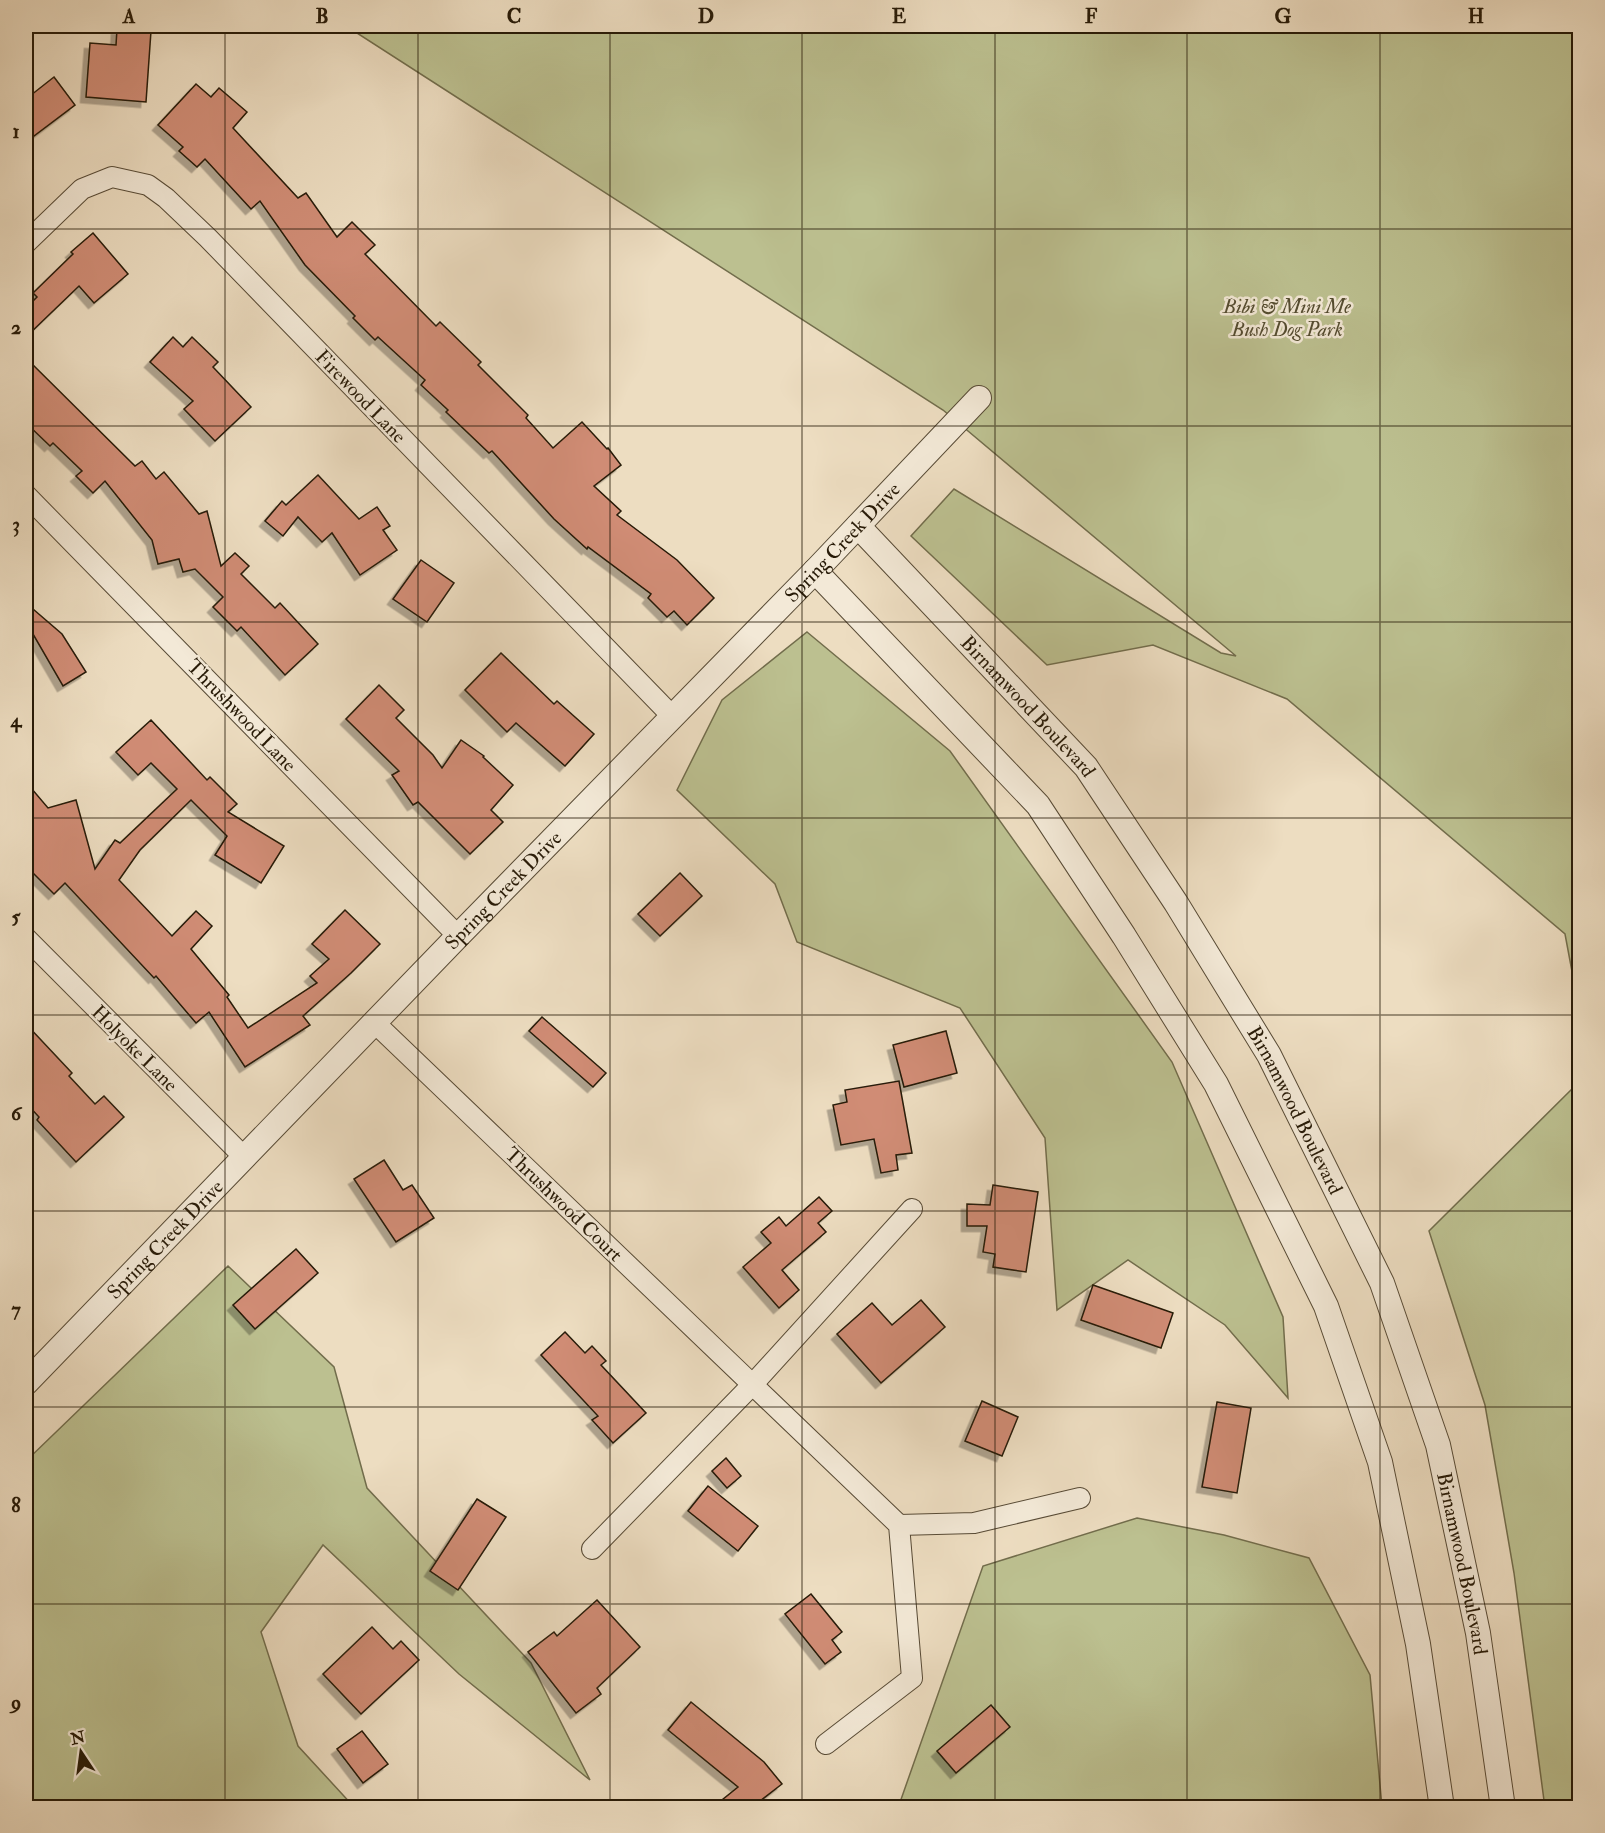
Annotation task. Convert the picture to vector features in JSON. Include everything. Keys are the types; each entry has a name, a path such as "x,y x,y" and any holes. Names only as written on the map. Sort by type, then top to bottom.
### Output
{"street":[{"name":"Firewood Lane","path":"26,243 82,189 112,177 148,185 166,198 216,246 672,716"},
{"name":"Spring Creek Drive","path":"26,1383 815,571 979,398"},
{"name":"Thrushwood Lane","path":"26,495 458,936"},
{"name":"Birnamwood Boulevard","path":"858,526 1086,767 1176,903 1269,1055 1382,1283 1438,1445 1478,1634 1503,1808"},
{"path":"815,571 1038,804 1216,1084 1326,1306 1380,1462 1418,1644 1442,1808"},
{"name":"Holyoke Lane","path":"26,938 245,1158"},
{"name":"Thrushwood Court","path":"375,1023 899,1525"},
{"path":"592,1549 753,1384 912,1209"},
{"path":"826,1744 912,1678 899,1525 974,1523 1080,1498"}],"green space":[{"name":"Bibi & Mini Me Bush Dog Park","path":"346,26 1579,26 1579,1009 1565,934 1287,699 1153,645 1047,665 911,536 954,489 1221,653 1236,656 943,410"},
{"path":"807,632 950,751 1172,1062 1283,1317 1288,1398 1225,1325 1128,1260 1057,1310 1045,1138 960,1008 797,942 775,884 677,790 722,700"},
{"path":"1579,1082 1580,1807 1545,1808 1514,1573 1485,1405 1429,1231"},
{"path":"228,1266 334,1367 367,1488 531,1663 590,1780 459,1674 323,1545 261,1632 298,1746 354,1807 26,1808 26,1461"},
{"path":"1137,1518 1224,1535 1309,1558 1370,1675 1382,1807 898,1808 983,1566"}],"building":[{"path":"117,29 151,31 146,102 86,97 90,43 116,45"},
{"path":"54,77 75,105 26,142 26,99"},
{"path":"196,84 211,97 219,88 247,112 233,128 298,198 306,193 337,237 352,222 375,245 365,254 436,326 440,322 481,362 478,365 528,415 526,418 553,448 582,422 608,448 621,465 594,486 621,511 617,515 677,560 714,598 687,625 674,611 667,617 648,598 651,594 588,547 587,549 554,519 492,451 489,453 446,412 448,410 421,385 425,380 378,337 375,340 305,265 260,201 251,209 205,159 197,167 179,151 183,147 158,125"},
{"path":"93,233 128,274 94,303 79,286 26,337 26,308 37,297 33,293 73,254 71,252"},
{"path":"173,337 183,347 192,337 218,362 213,367 251,407 215,441 184,409 193,401 150,362"},
{"path":"26,358 135,466 142,461 156,479 164,472 199,514 207,511 221,566 235,553 249,566 241,574 275,608 280,603 318,644 285,675 241,627 237,631 213,607 223,597 195,569 183,572 179,559 158,564 152,540 105,481 93,493 76,476 82,471 53,443 50,446 26,423"},
{"path":"318,475 359,519 377,507 390,526 383,530 397,550 360,575 332,533 322,542 298,517 283,536 265,521 282,501 286,505"},
{"path":"421,560 454,583 427,622 393,599"},
{"path":"26,603 62,634 86,672 63,686 26,622"},
{"path":"501,653 554,704 557,701 594,734 565,766 516,723 507,732 465,690"},
{"path":"379,685 404,710 396,718 433,755 442,768 461,740 484,756 513,785 491,810 503,822 470,854 418,802 413,805 392,775 399,771 346,719"},
{"path":"151,720 207,780 210,777 237,804 228,812 284,846 261,883 215,855 227,836 191,800 140,850 119,880 172,936 196,911 212,926 191,949 229,995 227,997 248,1028 317,983 310,976 329,959 312,944 345,910 380,944 303,1016 310,1025 245,1067 209,1012 196,1023 156,976 154,978 65,883 54,894 26,866 26,782 48,808 76,800 95,869 115,840 120,843 177,789 151,763 138,775 116,752"},
{"path":"680,873 702,896 660,936 638,914"},
{"path":"542,1017 606,1073 593,1087 529,1031"},
{"path":"26,1024 72,1073 69,1076 95,1104 104,1096 124,1117 76,1162 37,1120 39,1117 26,1103"},
{"path":"946,1031 957,1073 904,1087 893,1045"},
{"path":"899,1081 912,1153 896,1155 898,1170 881,1173 874,1139 841,1145 833,1105 847,1102 845,1090"},
{"path":"384,1160 403,1190 412,1185 434,1218 396,1242 354,1179"},
{"path":"993,1185 1038,1192 1026,1272 993,1267 995,1254 983,1252 987,1226 967,1226 967,1204 990,1205"},
{"path":"819,1197 832,1211 818,1223 826,1232 782,1270 799,1290 779,1308 743,1267 771,1243 761,1232 779,1217 786,1226"},
{"path":"296,1249 318,1273 255,1329 233,1305"},
{"path":"1093,1285 1173,1313 1161,1348 1081,1320"},
{"path":"921,1300 945,1327 881,1383 837,1334 872,1303 892,1325"},
{"path":"565,1332 585,1353 592,1346 606,1361 601,1365 646,1413 613,1443 592,1420 598,1416 541,1355"},
{"path":"982,1401 1018,1417 1002,1456 965,1441"},
{"path":"1217,1402 1251,1408 1237,1493 1202,1487"},
{"path":"726,1458 741,1476 727,1488 712,1471"},
{"path":"708,1486 758,1526 738,1551 688,1511"},
{"path":"477,1499 506,1517 458,1590 430,1571"},
{"path":"811,1594 842,1632 832,1640 841,1652 825,1664 785,1614"},
{"path":"597,1600 640,1647 597,1688 601,1694 576,1713 528,1652 554,1632 557,1636"},
{"path":"372,1627 393,1649 401,1641 419,1660 361,1714 323,1674"},
{"path":"691,1702 764,1762 782,1784 751,1808 712,1808 738,1787 668,1730"},
{"path":"991,1705 1010,1727 956,1773 937,1751"},
{"path":"362,1731 388,1764 363,1783 337,1749"}]}
